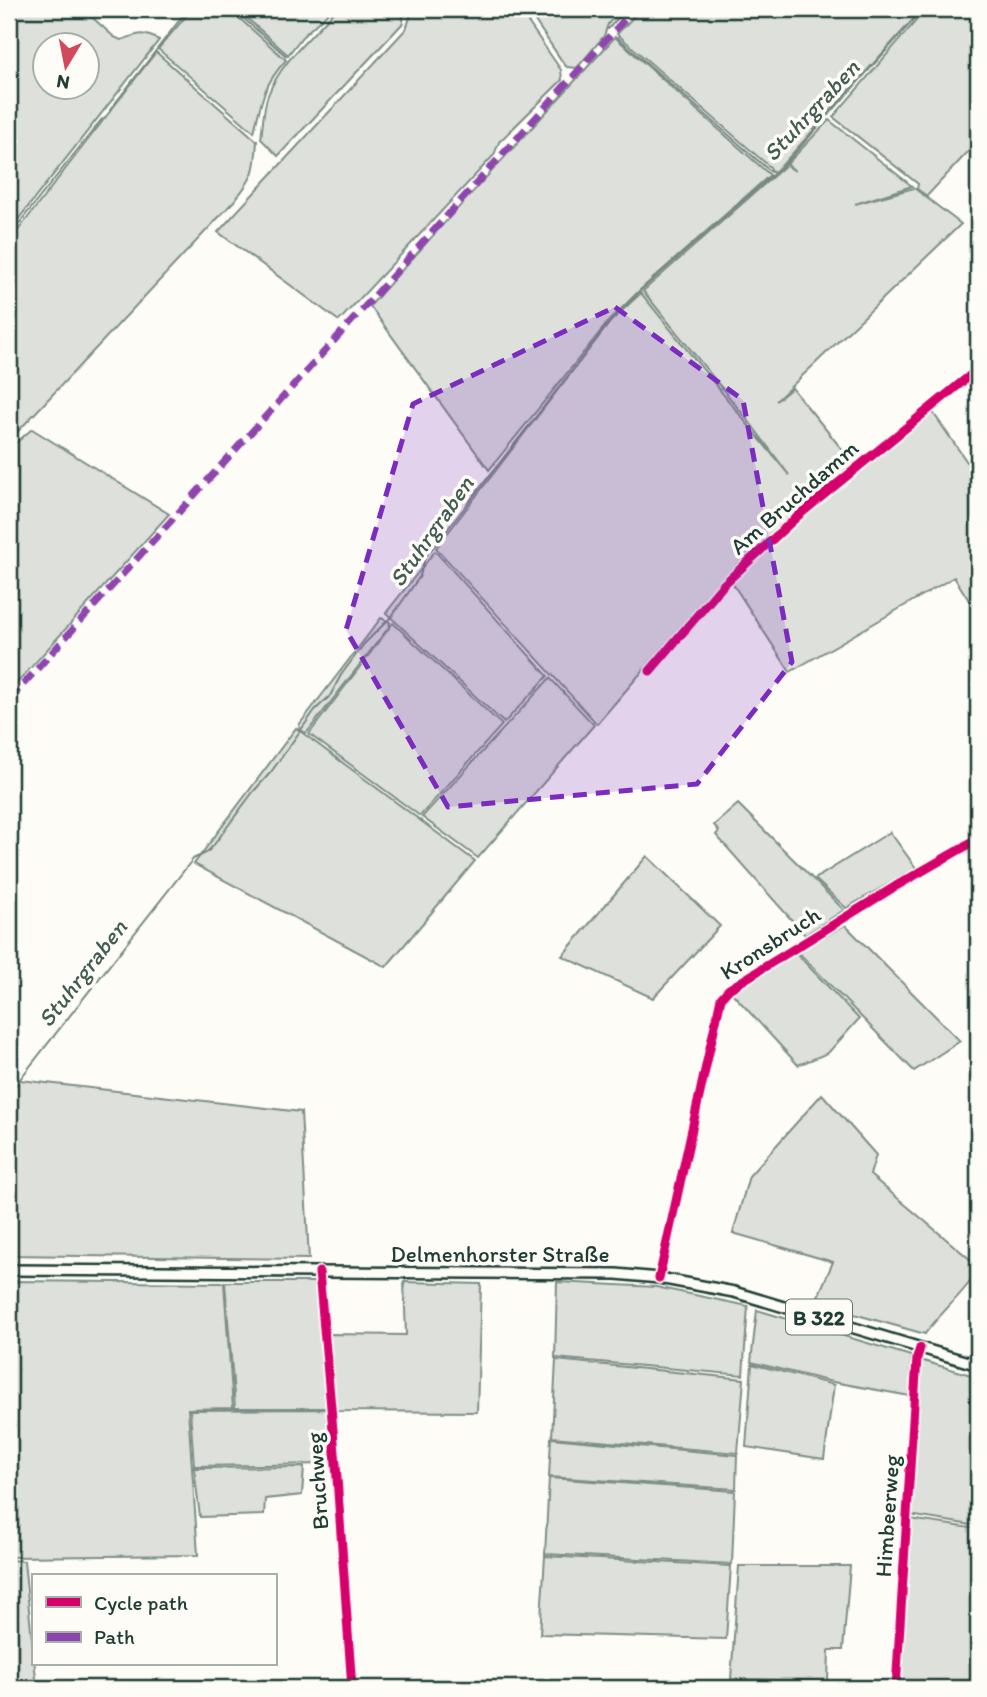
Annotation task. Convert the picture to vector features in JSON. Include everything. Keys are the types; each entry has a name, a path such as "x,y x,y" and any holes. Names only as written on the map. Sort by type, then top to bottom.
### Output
{"main road":[{"name":"Delmenhorster Straße","path":"9,1269 616,1274 659,1278 734,1292 978,1365"}],"street":[{"name":"Am Bruchdamm","path":"650,671 724,584 799,514 978,369"},
{"name":"Kronsbruch","path":"659,1278 721,999 729,989 978,839"},
{"name":"Bruchweg","path":"319,1272 352,1688"},
{"name":"Himbeerweg","path":"896,1688 916,1371 920,1348"}],"highlighted area":[{"path":"615,307 743,400 792,662 697,784 448,807 346,630 413,404"}],"shaded area":[{"path":"9,9 83,9 114,37 121,40 140,34 159,40 9,231"},
{"path":"192,9 229,9 286,60 264,93 254,132 158,49"},
{"path":"237,9 332,9 302,37 288,55"},
{"path":"336,9 403,9 403,23 278,156 261,139 268,95 289,60"},
{"path":"413,9 519,9 561,70 562,80 499,142 494,155 339,321 218,232 406,29"},
{"path":"527,9 622,9 577,68 564,64"},
{"path":"641,9 978,9 978,141 927,196 917,189 918,184 833,117 921,15 917,15 773,173 770,167 617,34"},
{"path":"615,37 770,175 640,290 609,321 489,470 370,306"},
{"path":"156,52 257,141 252,174 234,201 9,441 9,242"},
{"path":"829,120 912,186 855,204 914,188 961,224 776,401 792,388 855,465 758,544 720,581 597,724 436,548 611,321 641,293 789,475 643,291 786,165 795,171 787,164"},
{"path":"932,411 978,478 978,601 972,605 954,577 790,672 733,584 734,577 814,505"},
{"path":"32,429 169,514 9,692 9,449"},
{"path":"435,551 548,676 504,723 386,613"},
{"path":"381,618 390,622 389,627 309,730 306,733 300,730 299,725"},
{"path":"393,623 502,725 420,816 309,734"},
{"path":"550,678 594,725 478,858 422,817"},
{"path":"296,728 475,861 386,967 194,864"},
{"path":"738,804 844,910 805,935 716,835 719,831 714,825"},
{"path":"890,832 916,868 846,908 815,879"},
{"path":"647,856 720,926 653,998 562,956"},
{"path":"845,925 960,1041 914,1071 798,952"},
{"path":"796,953 859,1019 828,1053 798,1065 732,993"},
{"path":"20,1080 301,1112 309,1259 9,1255 9,1095"},
{"path":"822,1094 876,1155 870,1175 978,1266 964,1289 925,1334 815,1303 833,1262 733,1233 749,1176"},
{"path":"9,1281 224,1283 233,1408 188,1409 198,1555 9,1557"},
{"path":"225,1282 316,1282 326,1408 235,1408"},
{"path":"404,1282 481,1284 477,1412 335,1411 328,1334 406,1335"},
{"path":"557,1282 656,1287 748,1306 743,1375 555,1358"},
{"path":"757,1310 911,1356 910,1396 828,1381 751,1362"},
{"path":"556,1360 744,1379 738,1453 552,1437"},
{"path":"920,1360 978,1377 978,1526 909,1515"},
{"path":"752,1364 834,1385 824,1459 746,1447"},
{"path":"326,1409 330,1464 194,1466 190,1410"},
{"path":"551,1438 737,1455 736,1489 549,1477"},
{"path":"304,1467 302,1495 265,1499 264,1515 200,1517 194,1468"},
{"path":"549,1478 735,1491 732,1564 545,1554"},
{"path":"910,1519 978,1529 978,1631 973,1631 970,1688 899,1688"},
{"path":"545,1556 731,1566 726,1639 540,1634"},
{"path":"9,1560 24,1561 32,1666 35,1666 37,1688 9,1688"},
{"path":"739,1566 850,1566 843,1650 829,1650 828,1681 731,1679"},
{"path":"731,1681 827,1683 828,1688 731,1688"}],"waterway":[{"path":"110,110 188,9"},
{"path":"233,9 286,56"},
{"path":"608,29 626,9"},
{"name":"Stuhrgraben","path":"9,1093 193,859 213,846 271,772 315,710 330,696 341,675 364,644 392,616 420,576 428,554 611,321 640,291 785,164 916,17"},
{"path":"617,37 771,172"},
{"path":"9,236 102,119"}],"marked path":[{"path":"9,700 634,9"}],"cycle path":[{"path":"650,671 724,584 799,515 978,369"},
{"path":"659,1278 721,998 729,989 978,839"},
{"path":"319,1272 352,1688"},
{"path":"896,1688 917,1358 920,1348"}]}
